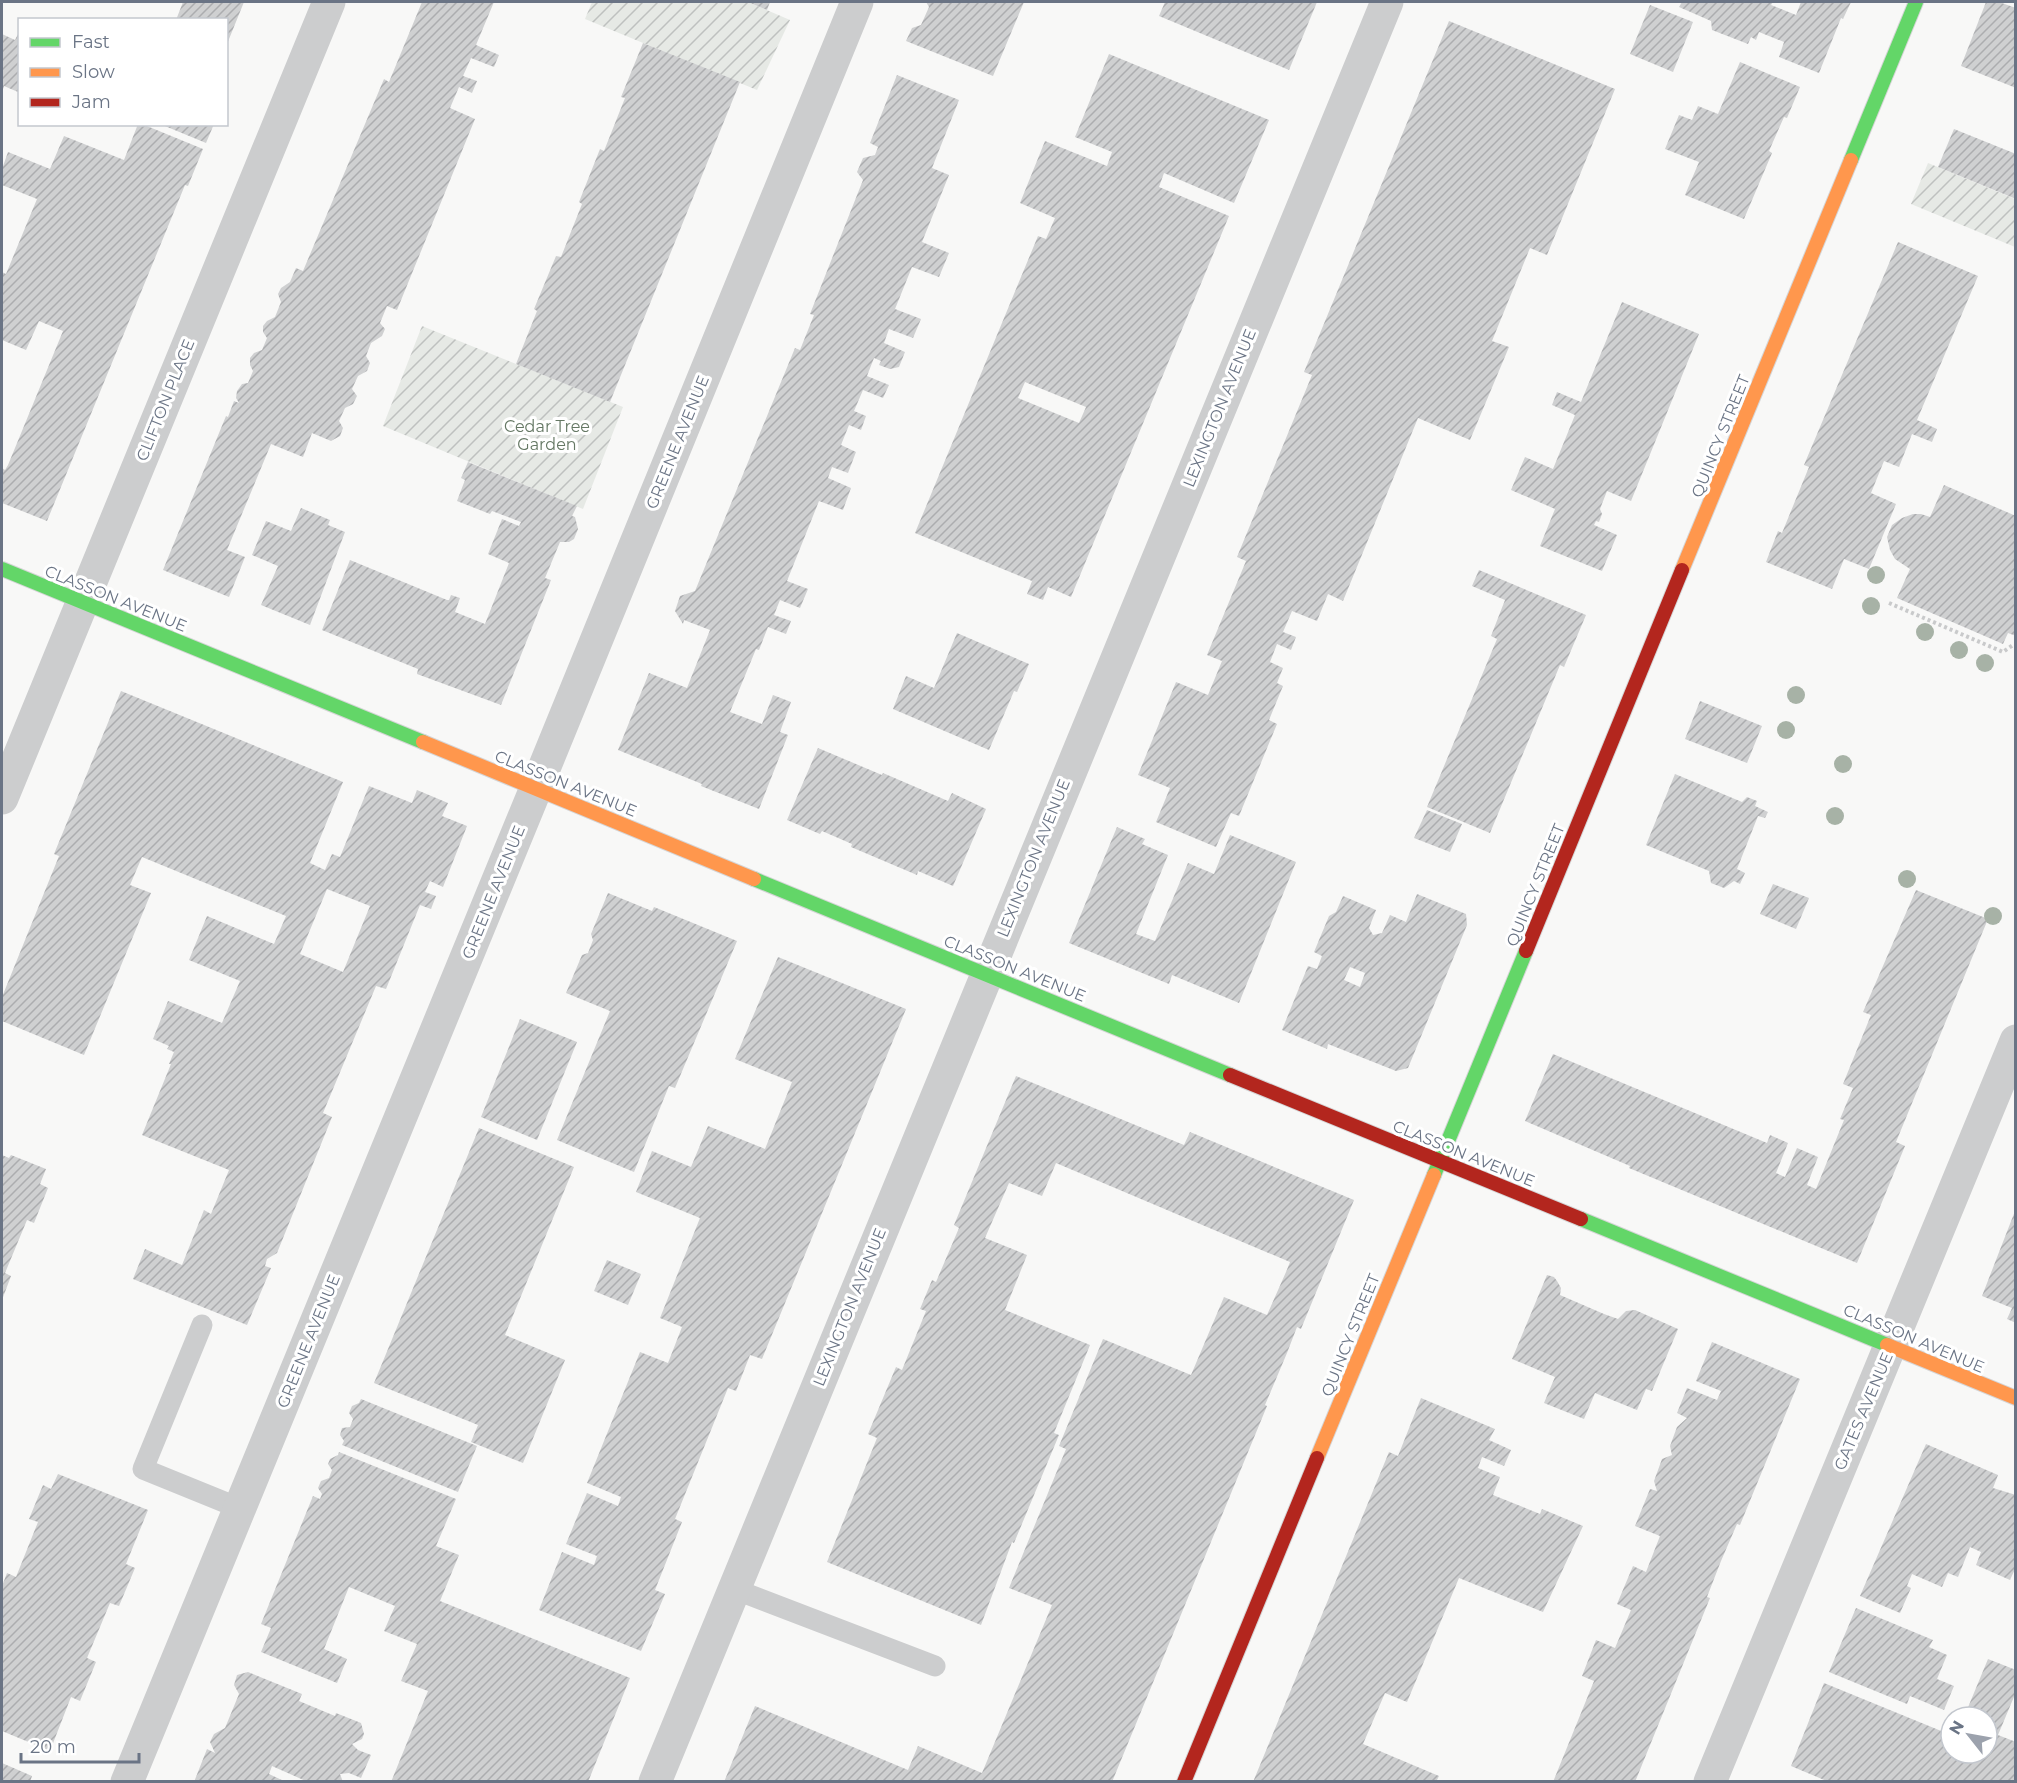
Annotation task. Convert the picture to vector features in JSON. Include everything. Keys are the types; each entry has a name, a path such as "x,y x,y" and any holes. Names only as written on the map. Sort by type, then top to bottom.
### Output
{"street":[{"name":"CLIFTON PLACE","path":"2,798 329,2"},
{"name":"GREENE AVENUE","path":"127,1782 857,2"},
{"name":"LEXINGTON AVENUE","path":"655,1782 1387,2"},
{"name":"QUINCY STREET","path":"1184,1782 1916,2"},
{"name":"CLASSON AVENUE","path":"2,570 2016,1398"},
{"name":"GATES AVENUE","path":"1710,1782 2016,1041"}],"lane":[{"path":"202,1325 143,1469 240,1508"},
{"path":"734,1589 934,1666"}],"path":[{"path":"1889,603 2003,652 2013,645 2016,646"}],"green space":[{"path":"592,2 748,2 790,20 757,90 585,19"},
{"path":"1928,163 2015,199 2015,247 1911,204"},
{"name":"Cedar Tree Garden","path":"422,326 623,407 583,509 383,426"}],"building":[{"path":"183,2 244,2 228,42 228,18 177,18"},
{"path":"422,2 494,2 476,45 499,55 494,67 471,58 463,76 477,81 472,93 459,87 450,108 475,119 397,310 387,306 380,323 385,329 382,336 371,343 366,356 370,363 367,371 358,376 352,389 357,396 353,404 345,408 339,421 343,428 340,436 331,441 312,433 303,457 271,444 227,550 245,557 229,597 163,570 226,416 228,417 234,401 239,403 236,398 237,391 242,384 248,383 253,371 250,358 254,353 262,350 267,338 263,332 263,326 275,317 281,302 278,294 281,288 290,282 296,268 303,271 384,79 389,82"},
{"path":"748,2 770,2 767,10"},
{"path":"926,2 1024,2 993,76 906,41 912,28 921,25 929,7"},
{"path":"1165,2 1317,2 1289,70 1159,16"},
{"path":"1682,2 1773,2 1771,5 1796,15 1801,2 1851,2 1843,19 1841,18 1819,73 1779,57 1784,42 1759,32 1756,40 1751,37 1748,44 1712,30 1711,21 1679,7"},
{"path":"1986,2 1999,2 2016,8 2016,88 1961,66"},
{"path":"1650,5 1693,22 1673,72 1630,54"},
{"path":"1449,21 1615,89 1547,255 1530,248 1492,341 1509,347 1470,440 1418,418 1343,601 1328,594 1317,621 1292,611 1283,632 1296,637 1291,650 1277,644 1270,662 1283,668 1277,683 1283,686 1269,720 1277,724 1239,816 1231,813 1216,847 1156,822 1170,788 1138,775 1176,682 1208,695 1222,661 1207,655 1246,561 1237,557 1312,375 1304,372"},
{"path":"2,34 15,40 18,34 18,92 4,86 2,93"},
{"path":"643,43 740,82 610,402 516,364 537,311 534,309 556,256 561,257 600,149 604,151 625,98 621,97"},
{"path":"1109,54 1269,120 1234,203 1164,173 1159,187 1229,216 1071,597 1048,587 1043,600 1027,594 1032,581 915,533 1038,236 1046,239 1055,218 1020,203 1045,141 1107,166 1112,152 1075,137","holes":["1025,382 1086,407 1079,423 1018,398"]},
{"path":"1740,62 1800,87 1787,118 1784,117 1769,151 1772,153 1744,219 1685,195 1699,162 1665,149 1679,115 1692,120 1698,106 1718,114"},
{"path":"897,75 959,100 932,168 949,175 922,242 949,253 939,277 912,267 895,309 921,319 913,338 889,329 884,343 905,352 899,367 890,369 879,365 881,361 874,358 867,376 889,385 883,398 863,390 854,411 866,416 861,430 849,425 841,445 856,452 848,473 832,467 828,478 851,488 843,510 819,501 787,581 808,589 800,608 780,600 774,615 791,621 786,634 768,627 759,650 756,649 730,712 762,724 773,695 791,702 780,732 788,735 759,809 618,750 649,673 687,688 710,630 684,620 683,624 675,611 680,596 695,591 795,348 800,350 814,315 810,314 863,180 857,172 863,158 875,155 878,147 870,143"},
{"path":"137,126 147,126 203,149 188,186 185,185 47,521 2,503 2,468 5,470 8,465 63,331 39,321 26,350 2,340 2,272 6,274 37,199 2,185 2,169 8,152 50,169 64,136 124,160"},
{"path":"165,126 213,126 206,143"},
{"path":"1954,129 2016,154 2016,199 1938,167"},
{"path":"1898,242 1978,276 1917,420 1937,429 1932,442 1912,434 1899,467 1884,461 1871,493 1896,504 1869,569 1844,559 1832,589 1766,562 1778,531 1782,533 1809,467 1804,465"},
{"path":"1622,302 1699,334 1631,501 1607,491 1600,509 1602,514 1599,522 1596,521 1594,525 1617,535 1602,571 1540,546 1555,509 1511,490 1525,457 1553,469 1575,415 1552,405 1557,392 1581,402"},
{"path":"468,462 577,506 572,516 575,517 578,529 574,539 569,542 560,542 545,578 551,580 501,705 417,674 418,669 322,630 350,560 447,600 451,595 460,598 455,612 485,624 509,563 488,554 502,519 519,526 521,522 492,511 490,514 457,501 465,480 461,478"},
{"path":"1944,485 2016,516 2016,636 2008,633 2003,644 1897,598 1910,569 1895,559 1887,537 1892,525 1902,518 1913,514 1930,517"},
{"path":"301,508 330,520 328,525 345,532 310,625 261,605 278,566 252,555 266,521 291,531"},
{"path":"1479,570 1586,615 1564,667 1560,665 1490,833 1427,807 1497,639 1491,636 1505,600 1472,586"},
{"path":"957,633 1029,664 1017,692 1014,691 989,750 893,709 906,676 934,688"},
{"path":"121,691 343,782 310,863 325,870 332,854 340,857 369,786 412,803 417,790 448,803 442,816 467,826 443,887 430,881 425,892 436,896 431,909 420,905 386,989 376,986 323,1113 332,1117 277,1253 267,1259 265,1266 271,1268 247,1325 133,1279 145,1249 182,1265 204,1210 211,1214 229,1170 142,1135 174,1052 167,1049 169,1046 153,1039 168,1001 222,1023 240,981 189,960 207,916 274,944 286,916 142,857 130,885 151,893 84,1055 2,1021 2,997 59,856 54,854","holes":["327,889 370,906 343,972 300,954"]},
{"path":"1700,701 1762,726 1747,763 1685,739"},
{"path":"818,748 948,801 952,793 986,809 953,886 918,871 917,875 851,847 852,844 822,831 820,834 787,820"},
{"path":"1675,774 1742,802 1747,797 1757,801 1755,806 1768,812 1765,818 1758,816 1737,869 1745,873 1740,884 1734,881 1724,888 1711,883 1709,871 1646,845"},
{"path":"1427,810 1462,824 1450,852 1414,838"},
{"path":"1117,827 1145,839 1142,844 1168,855 1136,934 1155,941 1188,863 1214,874 1230,835 1296,862 1239,1003 1172,975 1169,984 1069,943"},
{"path":"1773,884 1809,898 1796,929 1760,914"},
{"path":"1916,890 1988,919 1896,1142 1905,1146 1857,1263 1629,1168 1630,1166 1525,1121 1553,1054 1767,1143 1770,1135 1788,1143 1776,1173 1785,1177 1797,1148 1818,1157 1807,1185 1816,1189 1844,1120 1840,1119 1853,1088 1843,1084 1871,1015 1863,1012"},
{"path":"608,893 652,911 654,907 737,941 675,1088 669,1086 634,1172 557,1140 610,1011 566,993 582,955 588,953 593,940 591,934"},
{"path":"1417,894 1466,914 1467,925 1408,1068 1396,1071 1328,1044 1327,1049 1282,1030 1308,966 1317,969 1322,956 1314,952 1329,916 1336,912 1343,896 1376,910 1369,928 1373,935 1382,933 1390,915 1406,922","holes":["1350,967 1365,973 1360,987 1344,980"]},
{"path":"778,957 906,1009 762,1359 750,1355 736,1391 728,1388 675,1519 682,1522 655,1590 665,1594 641,1651 539,1610 562,1552 594,1565 597,1556 566,1544 587,1493 618,1506 621,1497 587,1483 640,1352 668,1363 682,1327 660,1318 700,1218 636,1192 652,1151 691,1167 708,1126 765,1149 792,1082 735,1059"},
{"path":"520,1019 577,1042 537,1140 481,1117"},
{"path":"1016,1076 1184,1145 1190,1132 1354,1200 1301,1329 1297,1327 1265,1405 1267,1406 1112,1782 724,1782 755,1706 908,1770 918,1746 982,1773 1052,1605 1009,1588 1066,1449 1059,1446 1103,1339 1191,1375 1224,1297 1267,1315 1286,1272 1290,1262 1056,1163 1042,1196 1009,1183 985,1238 1027,1255 1005,1310 1090,1345 1054,1433 1059,1435 1014,1543 1012,1542 981,1625 827,1562 877,1438 868,1434 896,1367 902,1370 926,1311 920,1309 932,1280 936,1282 959,1228 954,1225"},
{"path":"479,1128 574,1167 505,1335 565,1360 523,1463 471,1442 478,1425 374,1383"},
{"path":"2,1155 9,1158 11,1155 46,1169 40,1184 48,1188 34,1223 27,1220 5,1273 11,1276 2,1300"},
{"path":"2015,1211 2016,1323 2007,1319 2012,1308 1982,1296"},
{"path":"607,1260 641,1274 628,1305 594,1291"},
{"path":"1547,1275 1554,1277 1557,1281 1561,1288 1560,1295 1604,1314 1618,1319 1626,1311 1635,1310 1678,1329 1652,1391 1646,1389 1637,1410 1595,1393 1584,1419 1544,1403 1555,1377 1512,1359"},
{"path":"1712,1342 1800,1379 1740,1525 1737,1524 1721,1561 1707,1597 1710,1598 1635,1782 1553,1782 1594,1681 1582,1676 1596,1640 1615,1648 1631,1610 1617,1604 1633,1566 1646,1572 1660,1536 1635,1526 1650,1489 1657,1491 1654,1481 1662,1459 1672,1455 1670,1446 1677,1427 1687,1418 1677,1413 1687,1388 1717,1400 1721,1391 1696,1381"},
{"path":"1421,1398 1495,1429 1489,1440 1511,1450 1504,1466 1482,1457 1478,1468 1500,1477 1493,1495 1540,1514 1542,1509 1583,1526 1543,1612 1459,1578 1407,1702 1385,1693 1363,1744 1439,1776 1436,1782 1253,1782 1389,1452 1398,1456"},
{"path":"361,1399 477,1446 458,1492 342,1445 344,1441 340,1435 342,1428 350,1427 353,1419 349,1413 352,1406 359,1403"},
{"path":"1926,1444 1998,1475 1993,1488 2016,1495 2016,1567 2010,1580 1976,1565 1981,1552 1970,1547 1958,1577 1948,1573 1942,1587 1912,1574 1907,1586 1911,1588 1900,1613 1860,1596"},
{"path":"339,1452 456,1499 436,1546 459,1555 440,1601 630,1678 588,1782 391,1782 428,1691 401,1681 417,1644 384,1631 395,1606 349,1587 324,1649 347,1659 337,1683 261,1652 271,1628 261,1624 313,1496 320,1499 322,1494 318,1488 321,1481 329,1478 332,1470 328,1464 330,1459"},
{"path":"58,1474 148,1510 126,1564 135,1568 119,1606 110,1603 87,1658 96,1662 80,1701 71,1697 50,1751 2,1731 2,1586 7,1573 16,1577 38,1522 29,1519 43,1485 51,1489"},
{"path":"1856,1608 1933,1640 1929,1647 1947,1655 1937,1679 1954,1686 1946,1705 1939,1705 1939,1708 1910,1696 1907,1704 1829,1672"},
{"path":"1988,1659 2016,1670 2016,1692 1999,1733 1999,1705 1969,1705"},
{"path":"248,1672 302,1694 299,1701 335,1716 336,1713 361,1723 364,1734 362,1739 352,1744 358,1750 371,1755 361,1778 349,1773 340,1774 343,1782 308,1782 272,1766 269,1774 286,1782 194,1782 207,1749 215,1753 210,1742 214,1734 225,1728 239,1694 234,1685 237,1675"},
{"path":"1824,1683 1939,1730 1939,1765 1999,1765 1999,1735 2016,1742 2016,1782 1829,1782 1791,1766"},
{"path":"2,1763 32,1776 30,1782 2,1782"}],"traffic: fast":[{"path":"1851,160 1916,2"},
{"path":"2,569 423,742"},
{"path":"754,879 1230,1075"},
{"path":"1434,1175 1526,951"},
{"path":"1581,1219 1887,1345"}],"traffic: slow":[{"path":"1682,570 1851,160"},
{"path":"423,742 754,879"},
{"path":"1317,1458 1434,1175"},
{"path":"1887,1345 2016,1398"}],"traffic: jam":[{"path":"1526,951 1682,570"},
{"path":"1230,1075 1581,1219"},
{"path":"1184,1782 1317,1458"}]}
